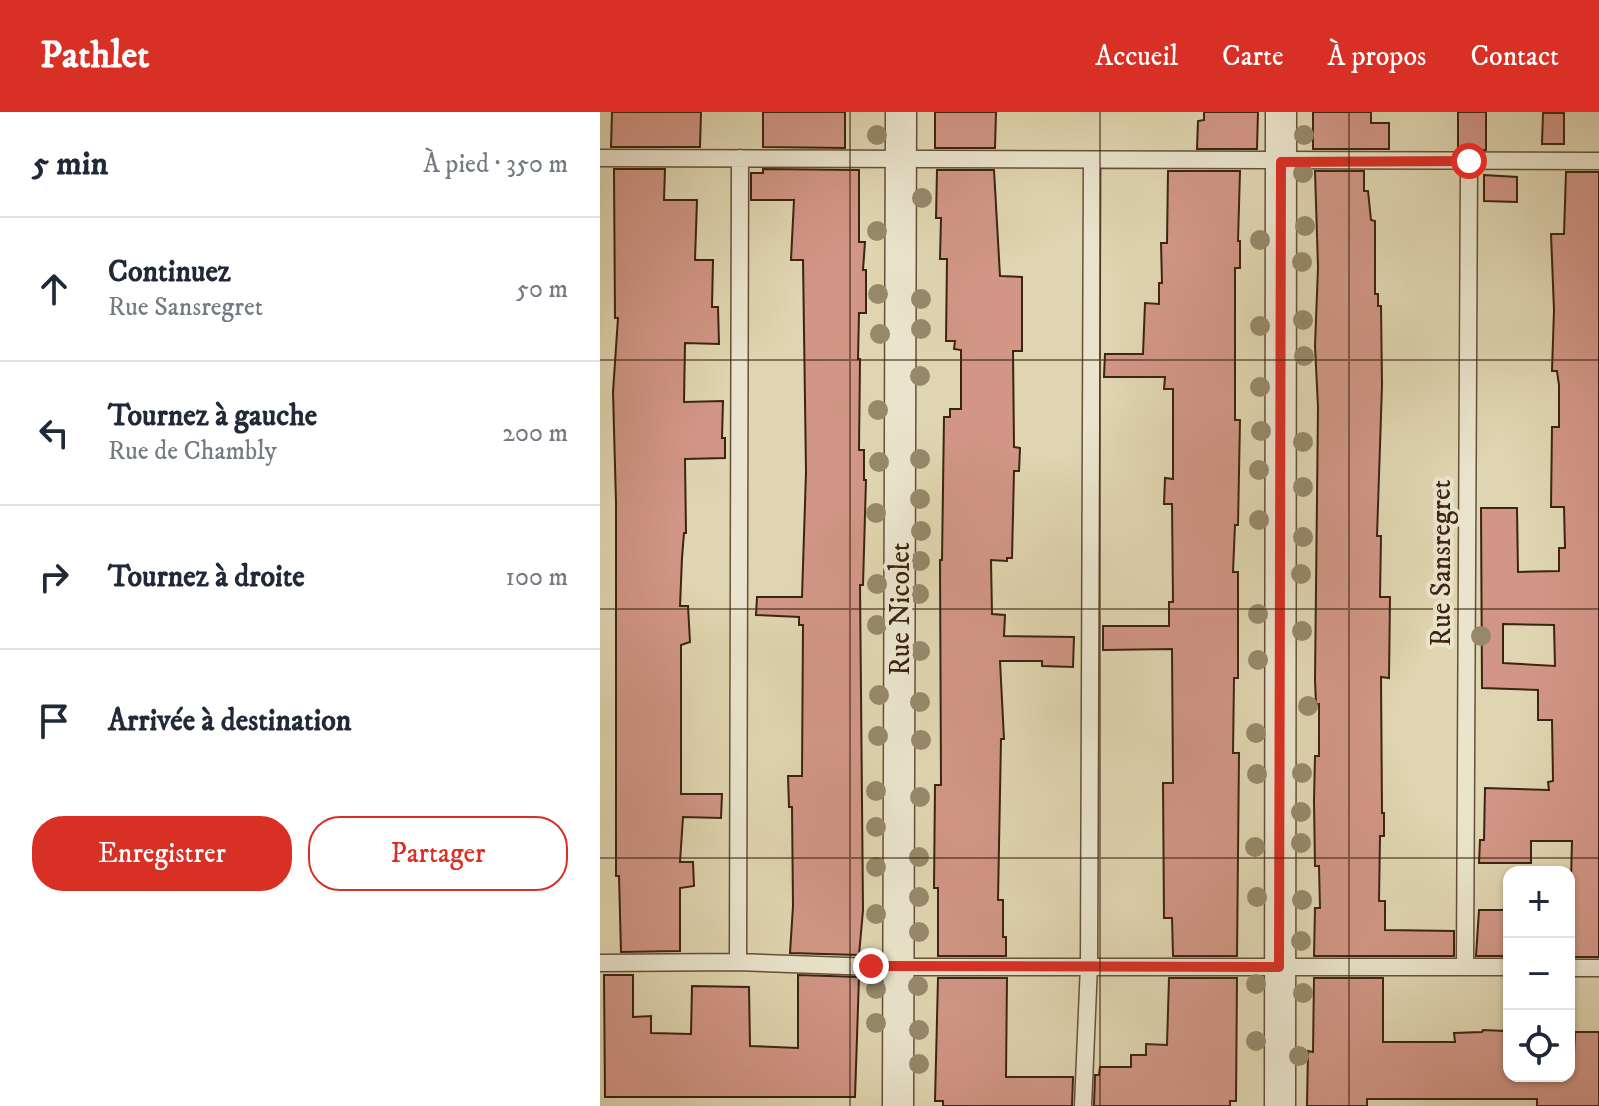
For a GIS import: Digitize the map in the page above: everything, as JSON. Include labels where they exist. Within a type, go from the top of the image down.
[{"type":"street","name":"Rue Nicolet","points":[[898,1106],[901,112]]},
{"type":"street","points":[[1280,1106],[1281,112]]},
{"type":"lane","points":[[600,158],[1599,161]]},
{"type":"lane","points":[[738,962],[740,158]]},
{"type":"lane","points":[[1083,1106],[1089,965],[1092,160]]},
{"type":"lane","name":"Rue Sansregret","points":[[1465,966],[1469,161]]},
{"type":"lane","points":[[600,963],[738,962],[899,967],[1503,967]]},
{"type":"lane","points":[[1575,968],[1599,968]]},
{"type":"building","points":[[612,112],[701,112],[700,147],[611,147]]},
{"type":"building","points":[[763,112],[845,112],[845,148],[763,147]]},
{"type":"building","points":[[935,112],[996,112],[995,148],[935,148]]},
{"type":"building","points":[[1204,112],[1258,112],[1257,149],[1197,149],[1198,121],[1204,120]]},
{"type":"building","points":[[1313,112],[1371,112],[1371,123],[1389,123],[1389,149],[1313,149]]},
{"type":"building","points":[[1458,112],[1486,112],[1486,150],[1458,150]]},
{"type":"building","points":[[1543,113],[1564,113],[1564,144],[1542,144]]},
{"type":"building","points":[[614,169],[665,169],[664,200],[697,200],[695,260],[713,260],[712,307],[718,307],[719,344],[685,343],[684,402],[723,401],[725,458],[685,459],[686,533],[680,606],[688,606],[690,642],[681,645],[681,794],[722,794],[721,818],[683,817],[680,862],[693,862],[694,886],[680,888],[680,951],[621,952],[619,876],[616,876],[613,392],[618,318],[615,318]]},
{"type":"building","points":[[763,169],[859,170],[859,242],[865,242],[866,313],[859,313],[859,450],[864,450],[866,480],[863,585],[860,585],[863,910],[859,955],[790,953],[792,807],[789,807],[788,776],[802,776],[803,625],[799,625],[799,617],[756,615],[757,597],[802,597],[806,472],[803,260],[791,260],[794,200],[751,200],[751,173],[763,173]]},
{"type":"building","points":[[937,170],[994,170],[1000,276],[1022,277],[1022,351],[1013,351],[1014,447],[1020,448],[1019,471],[1014,471],[1012,558],[1007,558],[1007,561],[991,560],[992,614],[1005,615],[1004,636],[1074,637],[1073,667],[1042,666],[1042,661],[1000,661],[1004,739],[1001,739],[998,900],[1003,900],[1006,956],[938,956],[938,888],[934,888],[935,785],[941,785],[940,560],[944,417],[950,417],[950,409],[961,409],[961,350],[954,349],[955,341],[946,341],[947,259],[940,259],[941,218],[936,218]]},
{"type":"building","points":[[1168,171],[1240,171],[1240,268],[1235,268],[1235,420],[1240,420],[1238,525],[1235,525],[1233,572],[1238,572],[1238,678],[1234,678],[1233,753],[1239,753],[1237,956],[1173,956],[1172,918],[1164,918],[1163,783],[1173,783],[1172,649],[1103,650],[1103,626],[1169,626],[1169,602],[1173,602],[1172,504],[1164,504],[1165,478],[1173,479],[1173,389],[1164,389],[1165,377],[1104,377],[1105,354],[1143,354],[1145,303],[1159,304],[1161,243],[1167,243]]},
{"type":"building","points":[[1315,171],[1364,171],[1364,191],[1368,191],[1371,220],[1375,221],[1375,294],[1378,294],[1378,306],[1381,306],[1382,385],[1377,536],[1381,536],[1380,597],[1390,597],[1389,678],[1381,677],[1384,836],[1380,836],[1379,901],[1385,901],[1385,930],[1454,931],[1454,956],[1314,956],[1315,908],[1320,908],[1319,866],[1315,866],[1314,801],[1315,756],[1319,756],[1319,704],[1316,704],[1315,680],[1318,407],[1315,346],[1318,267]]},
{"type":"building","points":[[1566,172],[1599,172],[1599,957],[1575,957],[1572,841],[1531,841],[1531,863],[1479,863],[1480,840],[1484,840],[1485,788],[1549,790],[1548,782],[1553,781],[1552,720],[1538,720],[1538,690],[1482,688],[1481,508],[1517,508],[1518,572],[1559,571],[1559,548],[1565,548],[1564,507],[1551,507],[1552,427],[1559,427],[1559,385],[1557,371],[1552,371],[1554,310],[1551,234],[1564,234]],"holes":[[[1503,624],[1554,625],[1555,666],[1503,663]]]},
{"type":"building","points":[[1484,175],[1517,177],[1517,202],[1484,201]]},
{"type":"building","points":[[1479,910],[1503,910],[1503,956],[1476,956]]},
{"type":"building","points":[[604,975],[633,975],[633,1017],[651,1016],[651,1033],[691,1034],[692,986],[749,987],[750,1046],[798,1048],[798,975],[859,977],[855,1097],[605,1097]]},
{"type":"building","points":[[938,978],[1007,978],[1006,1077],[1073,1077],[1072,1106],[943,1106],[943,1101],[935,1101]]},
{"type":"building","points":[[1169,978],[1237,978],[1236,1101],[1230,1101],[1230,1106],[1094,1106],[1095,1075],[1099,1075],[1100,1067],[1131,1067],[1131,1055],[1146,1055],[1146,1044],[1167,1045]]},
{"type":"building","points":[[1314,978],[1383,978],[1383,1042],[1455,1042],[1454,1033],[1503,1031],[1503,1082],[1575,1082],[1575,1032],[1599,1032],[1599,1106],[1537,1106],[1537,1099],[1367,1099],[1367,1106],[1307,1106],[1308,1051],[1313,1052]]},
{"type":"route","points":[[871,966],[1279,967],[1281,162],[1469,161]]}]
